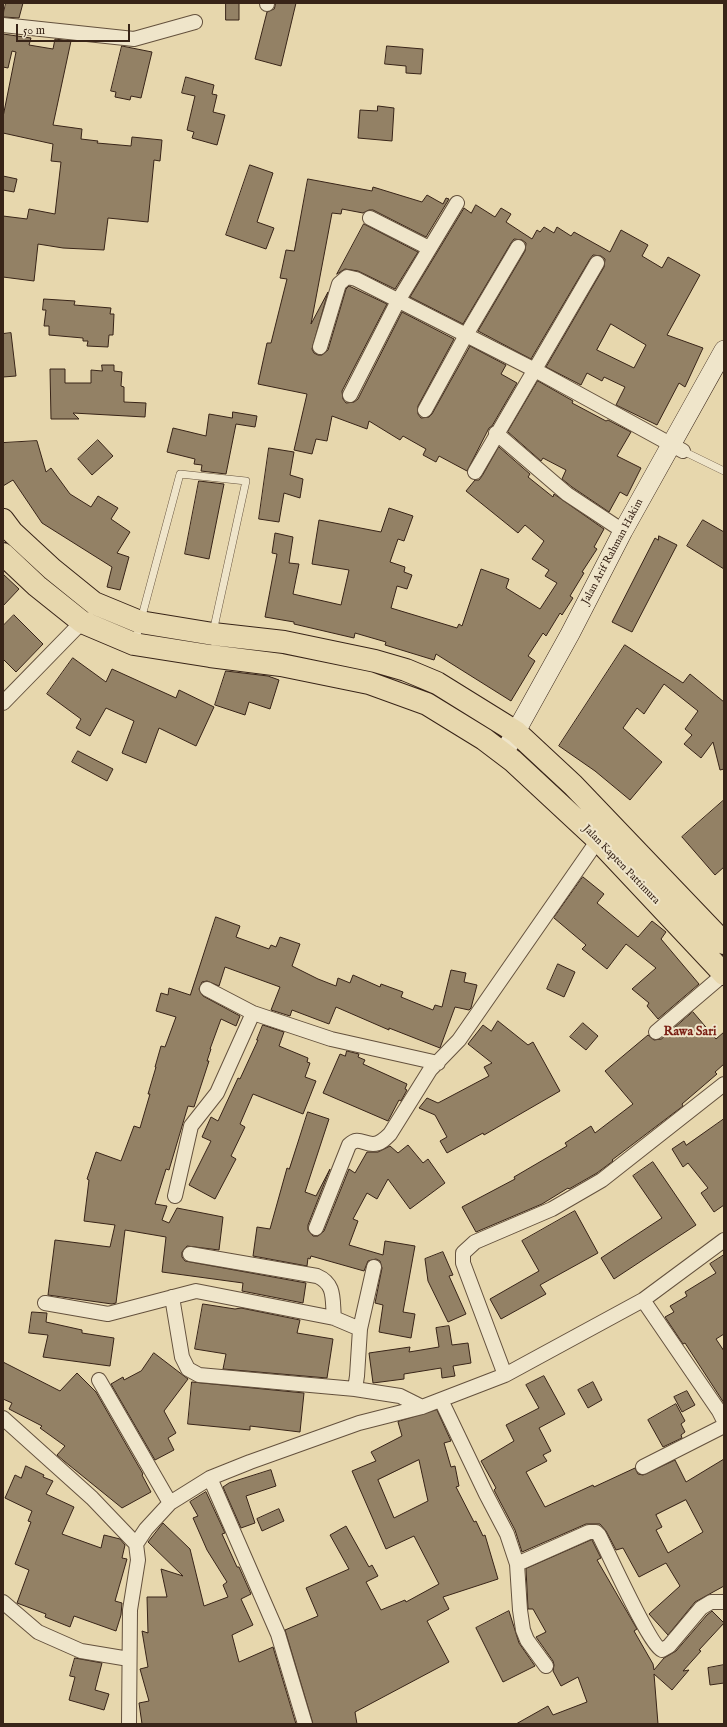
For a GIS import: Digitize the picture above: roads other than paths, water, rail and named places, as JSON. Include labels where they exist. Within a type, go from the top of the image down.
[{"type":"main road","name":"Jalan Arif Rahman Hakim","points":[[508,757],[634,537],[724,350]]},
{"type":"main road","name":"Jalan Arif Rahman Hakim","points":[[521,736],[623,531],[724,377]]},
{"type":"main road","points":[[3,520],[12,532],[52,569],[94,603],[140,622],[211,645]]},
{"type":"main road","points":[[3,554],[37,586],[82,622],[134,644],[211,645]]},
{"type":"main road","name":"Jalan Kapten Pattimura","points":[[211,645],[284,642],[375,661],[406,670],[437,683],[521,736],[573,785],[724,943]]},
{"type":"main road","name":"Jalan Kapten Pattimura","points":[[211,645],[281,665],[369,683],[427,704],[508,757],[598,840],[724,974]]},
{"type":"street","points":[[3,24],[134,39],[195,22]]},
{"type":"street","points":[[350,395],[398,301],[457,203]]},
{"type":"street","points":[[370,218],[429,248]]},
{"type":"street","points":[[425,410],[466,335],[518,247]]},
{"type":"street","points":[[475,472],[496,433],[535,370],[597,263]]},
{"type":"street","points":[[320,347],[339,284],[347,277],[356,279],[535,370],[677,448]]},
{"type":"street","points":[[496,433],[567,494],[623,531]]},
{"type":"street","points":[[3,703],[82,622]]},
{"type":"street","points":[[316,1228],[349,1145],[353,1141],[359,1140],[372,1144],[380,1142],[390,1134],[430,1070],[459,1040],[598,840]]},
{"type":"street","points":[[656,1032],[724,974]]},
{"type":"street","points":[[207,989],[253,1013],[331,1039],[438,1063]]},
{"type":"street","points":[[175,1196],[191,1126],[217,1093],[253,1013]]},
{"type":"street","points":[[505,1375],[463,1263],[463,1253],[474,1242],[552,1208],[602,1180],[724,1084]]},
{"type":"street","points":[[136,1544],[146,1529],[170,1503],[210,1478],[359,1423],[422,1407],[505,1375],[643,1300],[724,1240]]},
{"type":"street","points":[[190,1254],[317,1276],[326,1279],[331,1286],[334,1318]]},
{"type":"street","points":[[355,1389],[360,1329],[374,1267]]},
{"type":"street","points":[[46,1303],[108,1314],[196,1291],[334,1318],[360,1329]]},
{"type":"street","points":[[172,1297],[182,1357],[188,1369],[199,1375],[355,1389],[400,1396],[422,1407]]},
{"type":"street","points":[[643,1300],[722,1413]]},
{"type":"street","points":[[98,1380],[170,1503]]},
{"type":"street","points":[[441,1400],[486,1494],[508,1534],[517,1564],[523,1630],[527,1640],[546,1666]]},
{"type":"street","points":[[3,1418],[92,1498],[136,1544],[138,1560],[130,1610],[129,1724]]},
{"type":"street","points":[[643,1467],[724,1426]]},
{"type":"street","points":[[210,1478],[278,1634],[305,1724]]},
{"type":"street","points":[[517,1564],[589,1532],[596,1532],[599,1535],[655,1646],[662,1650],[669,1646],[701,1608],[711,1602],[724,1602]]},
{"type":"street","points":[[3,1605],[38,1632],[81,1651],[129,1659]]},
{"type":"lane","points":[[677,448],[724,471]]},
{"type":"lane","points":[[134,644],[180,474],[246,481],[211,645]]},
{"type":"district","name":"Rawa Sari","points":[[690,1032]]}]
